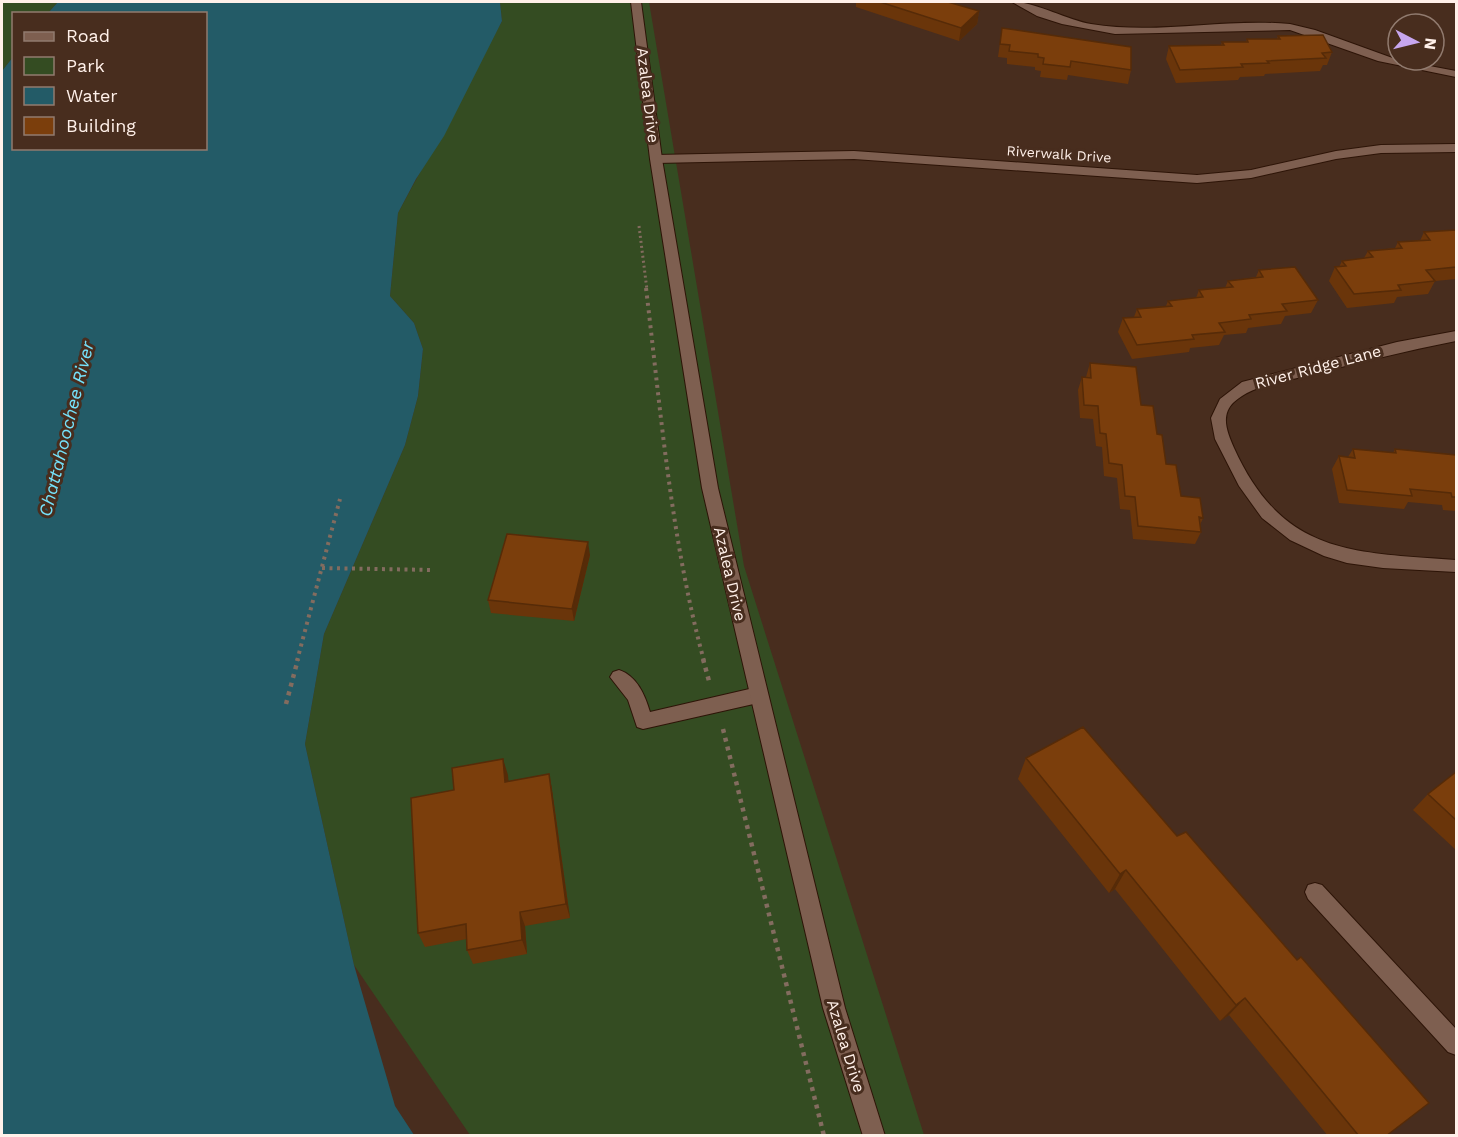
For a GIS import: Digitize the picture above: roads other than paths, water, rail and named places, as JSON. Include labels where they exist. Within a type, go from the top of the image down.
[{"type":"street","name":"Azalea Drive","points":[[636,2],[656,159],[710,488],[834,1008],[874,1136]]},
{"type":"street","points":[[1018,2],[1051,19],[1074,26],[1118,32],[1145,33],[1257,24],[1293,28],[1331,39],[1371,55],[1456,75]]},
{"type":"street","name":"Riverwalk Drive","points":[[656,159],[854,155],[1197,179],[1251,174],[1336,155],[1381,149],[1456,148]]},
{"type":"street","name":"River Ridge Lane","points":[[1456,336],[1397,347],[1247,386],[1226,399],[1217,420],[1223,441],[1256,500],[1270,516],[1313,545],[1356,557],[1456,566]]},
{"type":"street","points":[[619,677],[632,690],[640,706],[643,721],[758,695]]},
{"type":"street","points":[[1315,892],[1456,1044]]},
{"type":"water","name":"Chattahoochee River","points":[[58,2],[500,2],[502,21],[444,136],[416,179],[398,213],[390,296],[414,323],[423,349],[418,396],[405,445],[324,634],[305,744],[354,965],[395,1106],[414,1135],[2,1135],[2,71],[12,58],[12,150],[207,150],[207,12],[49,12]]}]
